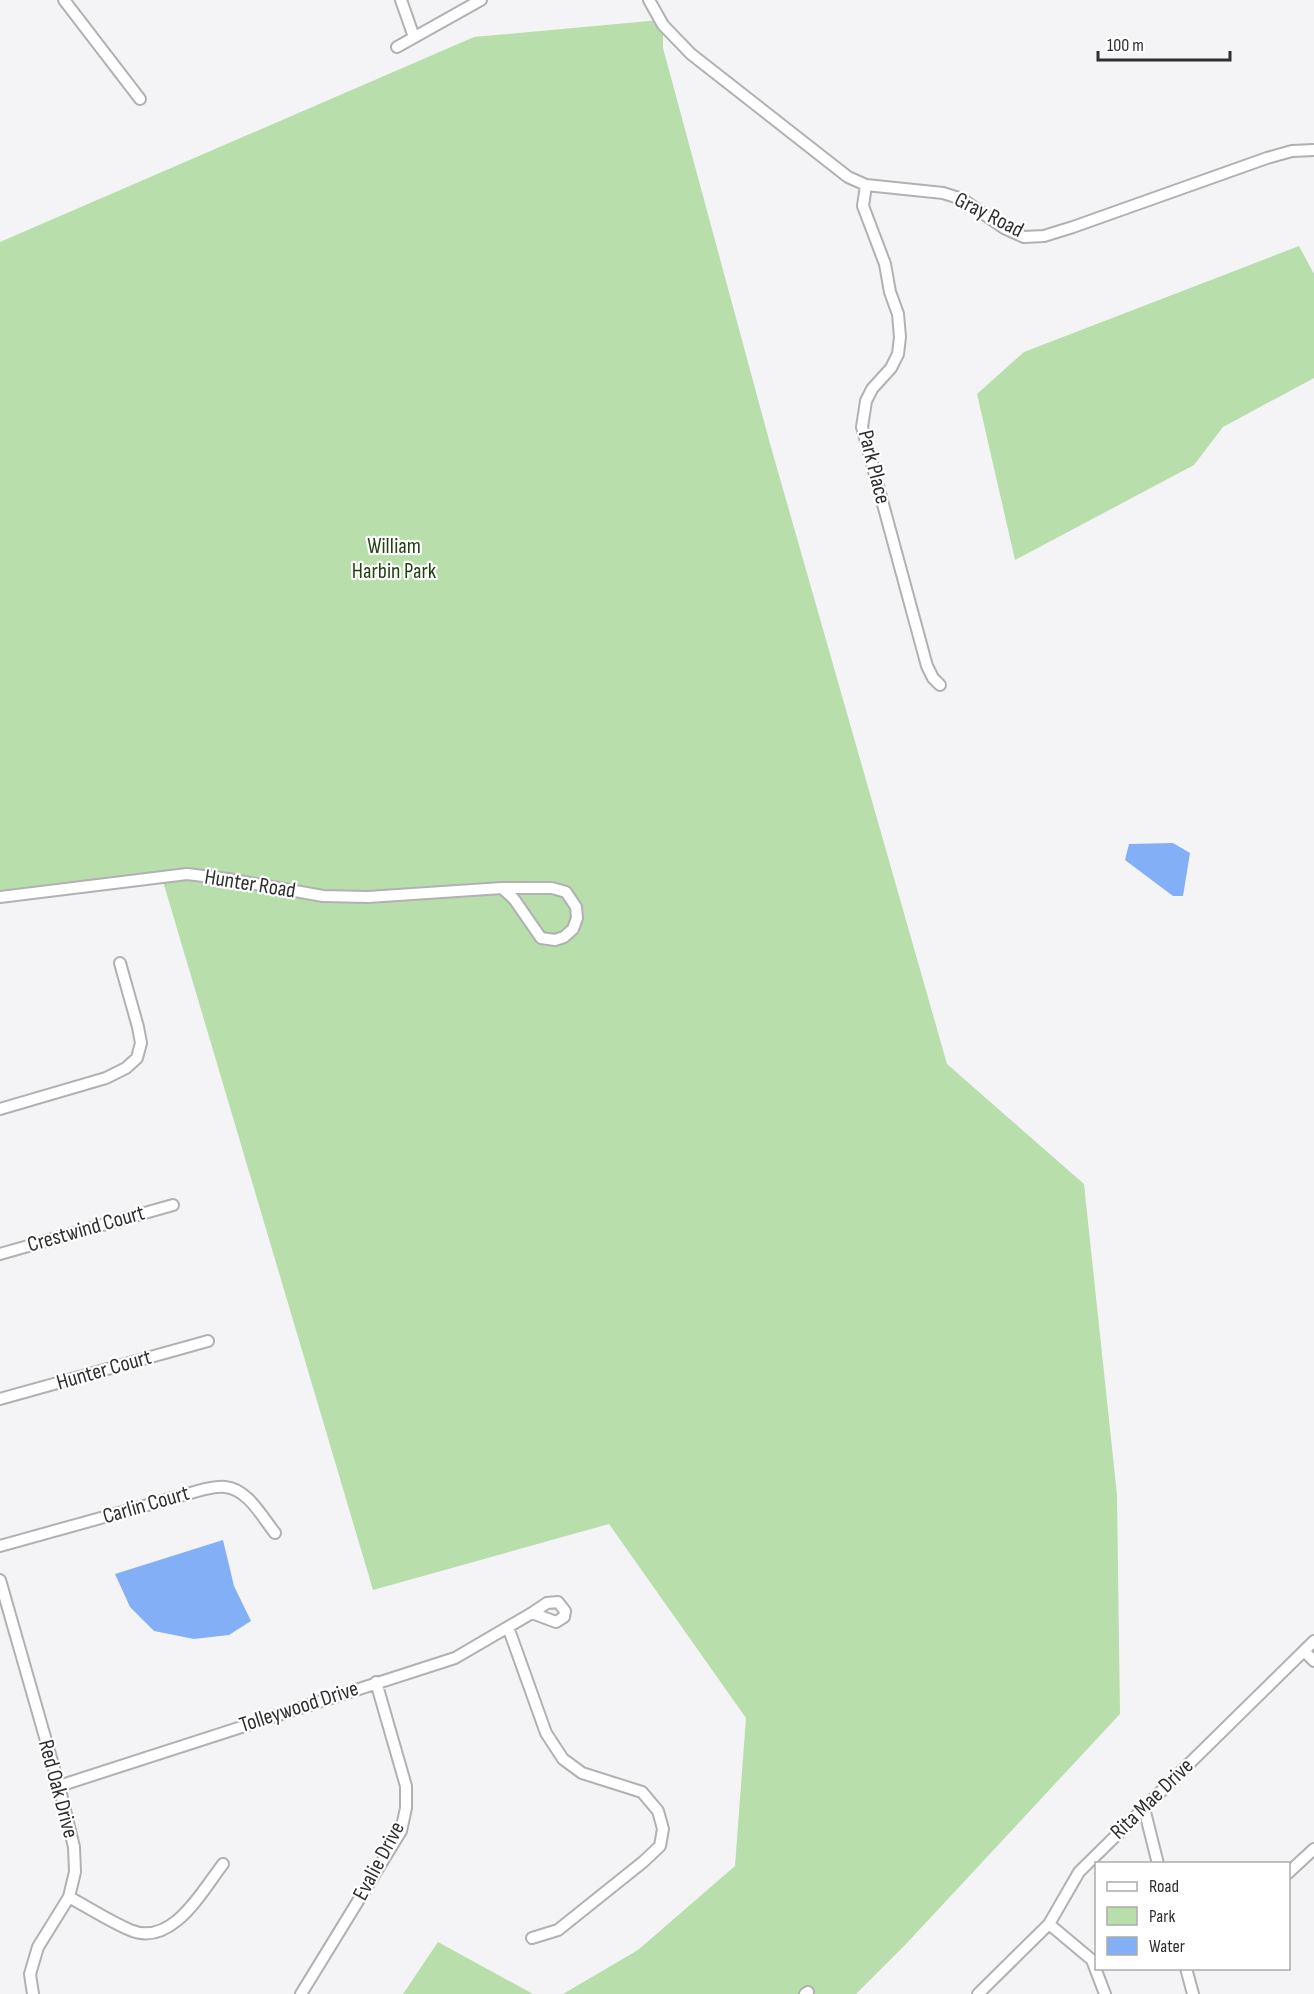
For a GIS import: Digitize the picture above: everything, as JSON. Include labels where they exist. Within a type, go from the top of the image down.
[{"type":"street","points":[[64,0],[140,99]]},
{"type":"street","points":[[401,0],[414,37]]},
{"type":"street","points":[[397,47],[481,0]]},
{"type":"street","name":"Gray Road","points":[[650,0],[663,26],[691,54],[848,177],[866,185],[944,193],[962,199],[1004,228],[1024,237],[1044,236],[1267,158],[1292,151],[1314,150]]},
{"type":"street","name":"Park Place","points":[[866,185],[863,206],[885,264],[890,291],[898,314],[900,337],[898,354],[891,368],[872,389],[866,401],[862,414],[862,427],[927,666],[933,678],[940,685]]},
{"type":"street","name":"Hunter Road","points":[[0,897],[187,874],[323,896],[368,897],[502,888],[552,888],[566,892],[576,907],[577,918],[573,930],[555,940],[541,938],[513,898],[502,888]]},
{"type":"street","points":[[0,1109],[106,1078],[126,1068],[137,1058],[141,1043],[120,963]]},
{"type":"street","name":"Crestwind Court","points":[[0,1254],[173,1205]]},
{"type":"street","name":"Hunter Court","points":[[0,1400],[208,1341]]},
{"type":"street","name":"Carlin Court","points":[[0,1546],[205,1489],[225,1486],[238,1491],[250,1500],[275,1533]]},
{"type":"street","name":"Red Oak Drive","points":[[0,1580],[59,1786],[74,1847],[75,1872],[69,1897],[38,1947],[30,1974],[33,1994]]},
{"type":"street","name":"Tolleywood Drive","points":[[59,1786],[455,1658],[532,1613]]},
{"type":"street","points":[[508,1627],[546,1733],[562,1759],[582,1773],[642,1792],[658,1811],[663,1829],[660,1846],[643,1862],[558,1930],[532,1938]]},
{"type":"street","name":"Rita Mae Drive","points":[[978,1994],[1049,1924],[1079,1872],[1314,1641]]},
{"type":"street","points":[[1304,1651],[1314,1660]]},
{"type":"street","name":"Evalie Drive","points":[[301,1994],[401,1831],[406,1808],[406,1786],[376,1682]]},
{"type":"street","points":[[1144,1808],[1158,1862]]},
{"type":"street","points":[[1290,1871],[1314,1849]]},
{"type":"street","points":[[69,1897],[131,1931],[148,1934],[167,1929],[182,1917],[223,1864]]},
{"type":"street","points":[[1049,1924],[1092,1960],[1095,1967]]},
{"type":"street","points":[[1096,1970],[1104,1994]]},
{"type":"street","points":[[1187,1970],[1193,1994]]},
{"type":"green space","name":"William Harbin Park","points":[[660,20],[663,25],[663,48],[769,440],[947,1064],[1084,1184],[1117,1495],[1120,1714],[906,1944],[856,1994],[563,1994],[638,1950],[735,1866],[746,1718],[609,1524],[373,1590],[162,878],[0,897],[0,242],[474,37]]},
{"type":"green space","points":[[1299,246],[1314,274],[1314,378],[1223,427],[1194,465],[1015,560],[977,394],[1024,352]]},
{"type":"green space","points":[[438,1942],[533,1994],[403,1994]]},
{"type":"water","points":[[1173,843],[1190,853],[1183,896],[1173,896],[1125,860],[1129,844]]},
{"type":"water","points":[[223,1540],[234,1586],[251,1621],[229,1635],[194,1639],[154,1631],[130,1607],[115,1574]]}]
